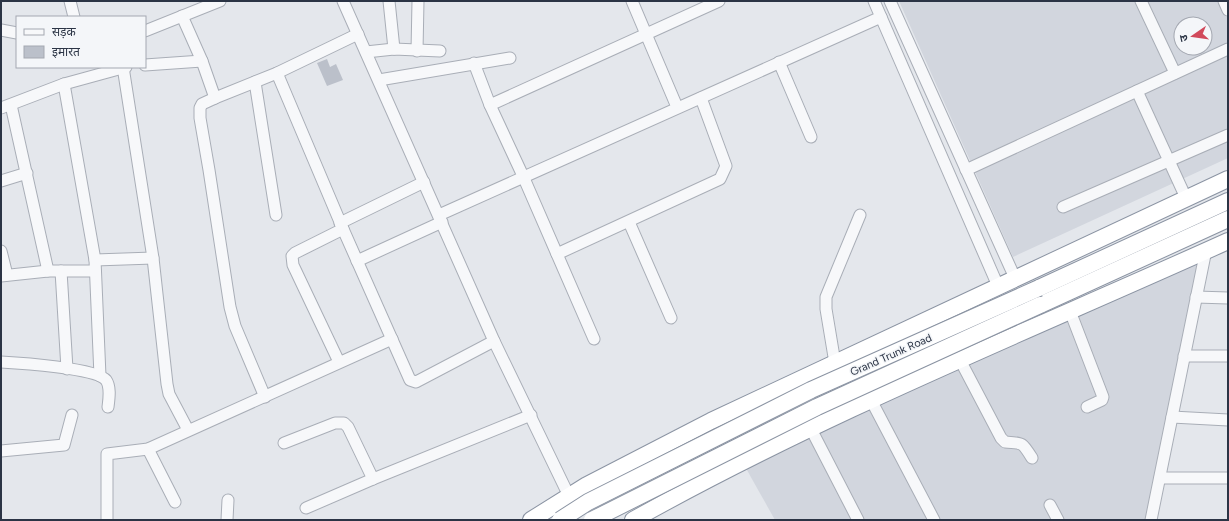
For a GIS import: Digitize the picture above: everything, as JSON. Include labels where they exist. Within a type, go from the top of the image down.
[{"type":"highway","points":[[531,520],[569,496],[711,421],[1228,179]]},
{"type":"highway","name":"Grand Trunk Road","points":[[560,520],[588,502],[811,390],[1039,288],[1228,201]]},
{"type":"highway","name":"Grand Trunk Road","points":[[592,520],[817,407],[1228,219]]},
{"type":"highway","points":[[633,520],[668,500],[871,400],[1228,241]]},
{"type":"highway","points":[[641,457],[668,500]]},
{"type":"street","points":[[70,1],[74,16]]},
{"type":"street","points":[[146,31],[220,1]]},
{"type":"street","points":[[343,1],[441,218],[494,341],[569,496]]},
{"type":"street","points":[[389,1],[394,49]]},
{"type":"street","points":[[417,51],[418,1]]},
{"type":"street","points":[[632,1],[677,108]]},
{"type":"street","points":[[490,105],[718,1]]},
{"type":"street","points":[[874,1],[998,286]]},
{"type":"street","points":[[890,1],[1015,278]]},
{"type":"street","points":[[1141,1],[1175,73]]},
{"type":"street","points":[[1224,1],[1228,10]]},
{"type":"street","points":[[182,16],[202,60],[215,98]]},
{"type":"street","points":[[357,261],[524,176],[701,98],[881,16]]},
{"type":"street","points":[[1,30],[16,33]]},
{"type":"street","points":[[265,397],[235,326],[230,307],[199,112],[202,104],[277,73],[358,34]]},
{"type":"street","points":[[366,52],[394,49],[440,51]]},
{"type":"street","points":[[966,170],[1228,49]]},
{"type":"street","points":[[379,80],[510,58]]},
{"type":"street","points":[[146,65],[202,60]]},
{"type":"street","points":[[779,62],[811,137]]},
{"type":"street","points":[[474,63],[490,105],[524,176],[594,339]]},
{"type":"street","points":[[48,271],[27,173],[6,106],[64,84],[120,68]]},
{"type":"street","points":[[123,68],[153,258],[167,384],[169,394],[188,430]]},
{"type":"street","points":[[277,73],[408,377],[413,382],[416,382],[494,341]]},
{"type":"street","points":[[255,82],[276,215]]},
{"type":"street","points":[[64,84],[95,266],[100,376]]},
{"type":"street","points":[[1137,91],[1186,198]]},
{"type":"street","points":[[557,254],[720,179],[726,166],[701,98]]},
{"type":"street","points":[[1063,207],[1228,135]]},
{"type":"street","points":[[1,181],[27,173]]},
{"type":"street","points":[[339,362],[293,265],[292,256],[295,252],[424,182]]},
{"type":"street","points":[[835,363],[826,309],[826,297],[860,215]]},
{"type":"street","points":[[629,222],[671,318]]},
{"type":"street","points":[[1151,520],[1206,250]]},
{"type":"street","points":[[1,251],[4,275],[61,271],[153,258]]},
{"type":"street","points":[[61,271],[68,369]]},
{"type":"street","points":[[1196,298],[1228,298]]},
{"type":"street","points":[[1070,311],[1103,397],[1102,400],[1087,407]]},
{"type":"street","points":[[107,520],[107,454],[148,450],[188,430],[265,397],[392,339]]},
{"type":"street","points":[[1184,356],[1228,356]]},
{"type":"street","points":[[960,360],[1001,438],[1005,442],[1017,441],[1022,443],[1032,458]]},
{"type":"street","points":[[1,362],[92,372],[100,376],[108,383],[108,407]]},
{"type":"street","points":[[871,400],[934,520]]},
{"type":"street","points":[[1,451],[64,445],[72,415]]},
{"type":"street","points":[[306,508],[530,415]]},
{"type":"street","points":[[1172,417],[1228,420]]},
{"type":"street","points":[[284,443],[335,423],[344,423],[348,427],[373,479]]},
{"type":"street","points":[[811,429],[858,520]]},
{"type":"street","points":[[148,450],[175,502]]},
{"type":"street","points":[[1160,478],[1228,478]]},
{"type":"street","points":[[227,520],[228,500]]},
{"type":"street","points":[[1050,505],[1058,520]]},
{"type":"shaded area","points":[[899,1],[1228,1],[1228,158],[1013,257]]},
{"type":"shaded area","points":[[1205,251],[1145,520],[775,520],[743,463]]},
{"type":"building","points":[[327,59],[330,67],[336,64],[343,80],[327,86],[317,63]]}]
